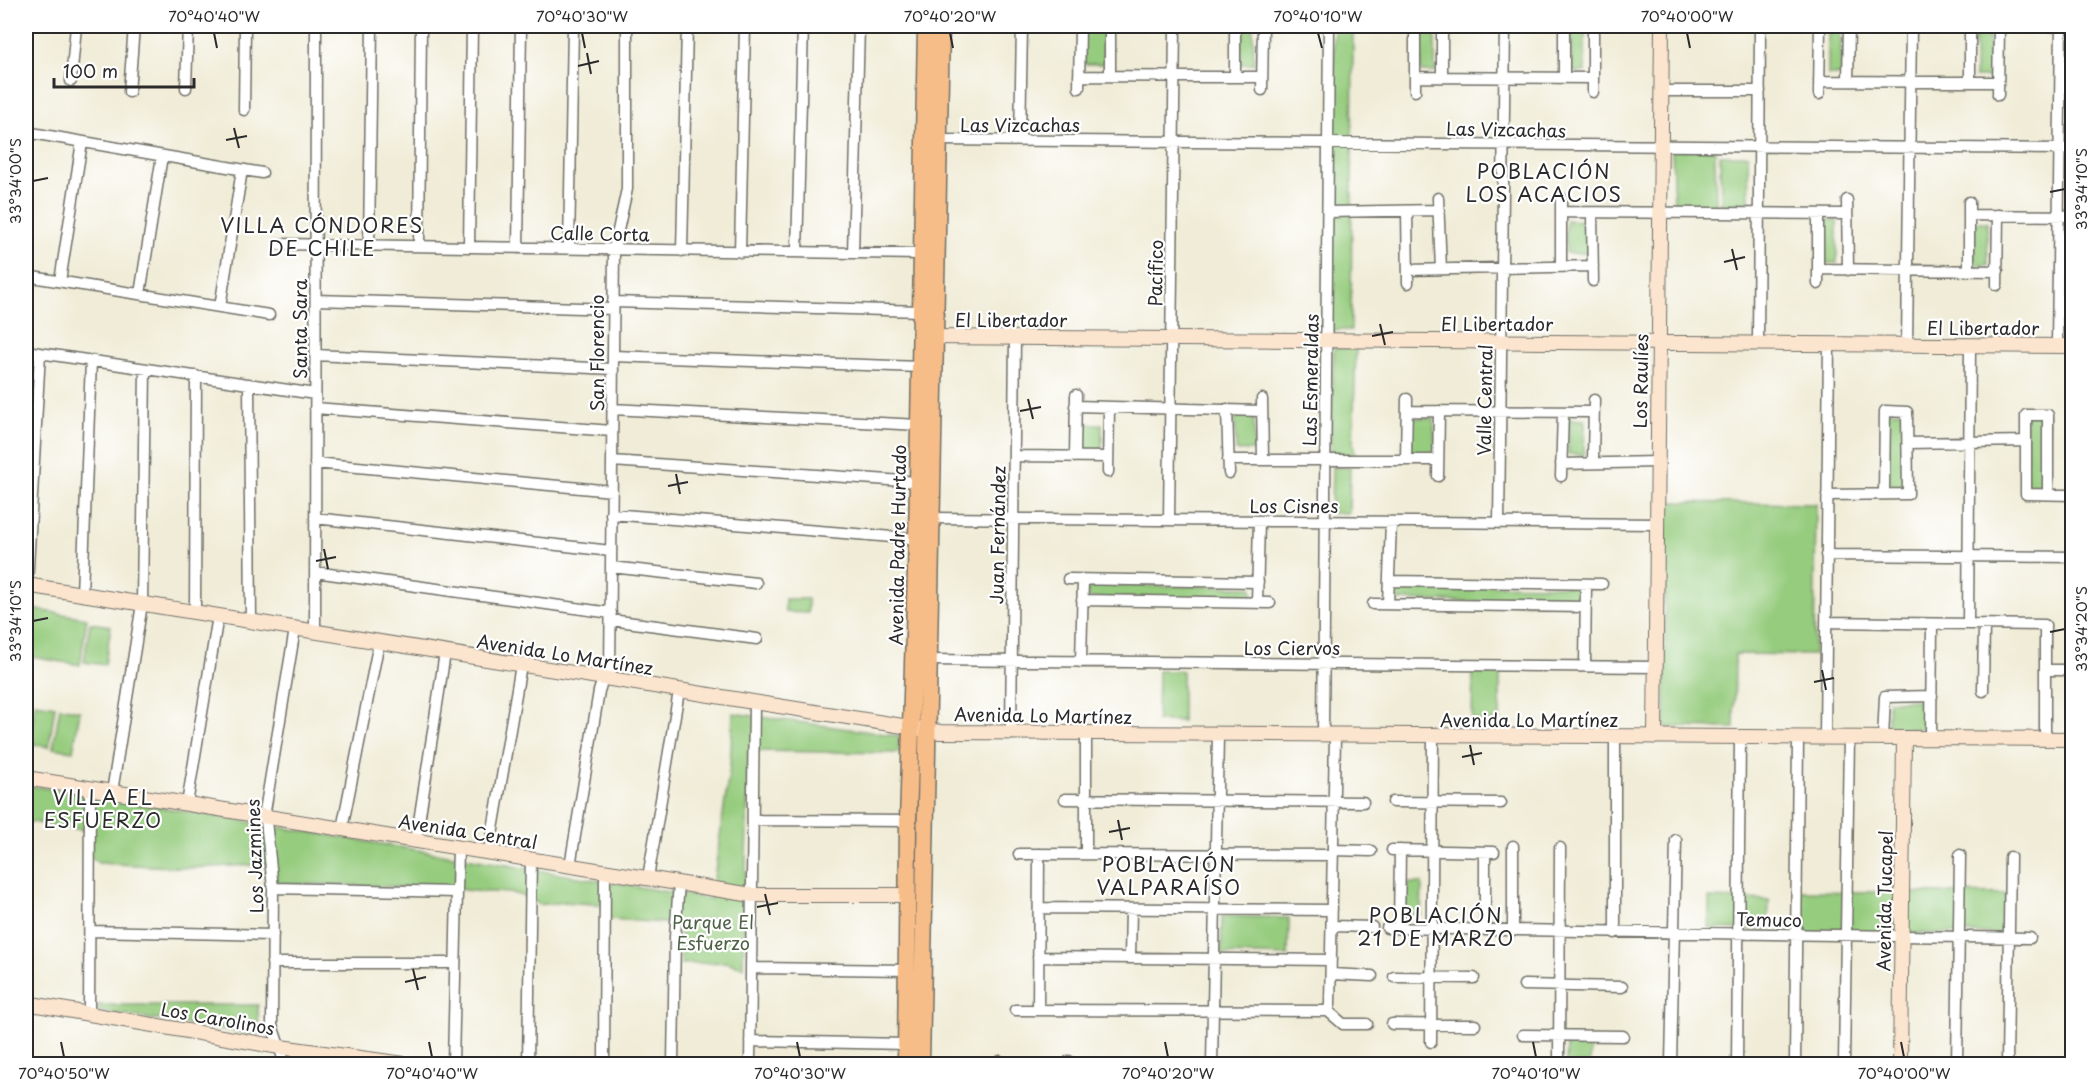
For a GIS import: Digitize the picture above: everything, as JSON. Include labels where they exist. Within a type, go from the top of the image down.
[{"type":"main road","name":"Avenida Padre Hurtado","points":[[921,1065],[924,908],[917,539],[920,367],[928,337],[921,311],[926,26]]},
{"type":"main road","name":"Avenida Padre Hurtado","points":[[906,1065],[908,821],[928,660],[930,518],[928,337],[939,140],[941,26]]},
{"type":"main road","name":"Los Raulíes","points":[[1655,737],[1662,26]]},
{"type":"main road","name":"El Libertador","points":[[928,337],[2073,346]]},
{"type":"main road","name":"Avenida Lo Martínez","points":[[26,585],[919,729],[1011,734],[2073,739]]},
{"type":"main road","name":"Avenida Tucapel","points":[[1900,1065],[1904,739]]},
{"type":"main road","name":"Avenida Central","points":[[26,778],[752,895],[908,895]]},
{"type":"main road","points":[[908,895],[924,908]]},
{"type":"main road","name":"Los Carolinos","points":[[26,1003],[280,1047],[404,1065]]},
{"type":"street","points":[[71,81],[76,26]]},
{"type":"street","points":[[129,93],[134,26]]},
{"type":"street","points":[[186,88],[188,26]]},
{"type":"street","points":[[244,110],[245,26]]},
{"type":"street","name":"Santa Sara","points":[[315,632],[316,26]]},
{"type":"street","points":[[369,245],[372,26]]},
{"type":"street","points":[[419,246],[421,26]]},
{"type":"street","points":[[469,247],[472,26]]},
{"type":"street","points":[[518,248],[521,26]]},
{"type":"street","points":[[569,249],[573,26]]},
{"type":"street","name":"San Florencio","points":[[570,866],[603,679],[610,673],[614,249],[627,189],[627,26]]},
{"type":"street","points":[[682,250],[687,26]]},
{"type":"street","points":[[740,252],[745,26]]},
{"type":"street","points":[[797,252],[802,26]]},
{"type":"street","points":[[853,253],[859,26]]},
{"type":"street","points":[[1020,141],[1022,26]]},
{"type":"street","points":[[1079,88],[1080,26]]},
{"type":"street","points":[[1110,26],[1110,76]]},
{"type":"street","name":"Pacífico","points":[[1169,520],[1175,26]]},
{"type":"street","points":[[1235,26],[1235,77]]},
{"type":"street","points":[[1262,90],[1263,26]]},
{"type":"street","name":"Las Esmeraldas","points":[[1328,1011],[1331,974],[1334,802],[1324,664],[1329,26]]},
{"type":"street","points":[[1414,91],[1415,26]]},
{"type":"street","points":[[1442,26],[1442,77]]},
{"type":"street","name":"Valle Central","points":[[1499,523],[1505,26]]},
{"type":"street","points":[[1564,26],[1564,78]]},
{"type":"street","points":[[1593,26],[1593,92]]},
{"type":"street","points":[[1758,344],[1760,26]]},
{"type":"street","points":[[1819,94],[1820,26]]},
{"type":"street","points":[[1848,26],[1848,81]]},
{"type":"street","points":[[1907,345],[1911,26]]},
{"type":"street","points":[[1970,26],[1970,81]]},
{"type":"street","points":[[1998,95],[1998,26],[2073,26]]},
{"type":"street","points":[[2057,346],[2061,26]]},
{"type":"street","points":[[1079,76],[1262,77]]},
{"type":"street","points":[[1415,77],[1593,78]]},
{"type":"street","points":[[1819,81],[1998,81]]},
{"type":"street","points":[[1662,91],[1760,91]]},
{"type":"street","points":[[26,132],[262,173]]},
{"type":"street","name":"Las Vizcachas","points":[[939,140],[2073,149]]},
{"type":"street","points":[[60,282],[82,142]]},
{"type":"street","points":[[140,294],[162,156]]},
{"type":"street","points":[[220,307],[242,170]]},
{"type":"street","points":[[1438,198],[1441,269]]},
{"type":"street","points":[[1561,198],[1561,267]]},
{"type":"street","points":[[1847,200],[1848,270]]},
{"type":"street","points":[[1969,202],[1969,271]]},
{"type":"street","points":[[1328,212],[1439,210]]},
{"type":"street","points":[[1407,211],[1408,284]]},
{"type":"street","points":[[1561,212],[1847,214]]},
{"type":"street","points":[[1592,213],[1593,281]]},
{"type":"street","points":[[1818,214],[1818,284]]},
{"type":"street","points":[[1969,215],[2073,216]]},
{"type":"street","points":[[1997,285],[1998,215]]},
{"type":"street","name":"Calle Corta","points":[[279,244],[921,254]]},
{"type":"street","points":[[1408,270],[1593,266]]},
{"type":"street","points":[[1818,269],[1998,271]]},
{"type":"street","points":[[26,276],[269,315]]},
{"type":"street","points":[[316,300],[921,311]]},
{"type":"street","name":"Juan Fernández","points":[[1011,734],[1015,338]]},
{"type":"street","points":[[1825,738],[1828,344]]},
{"type":"street","points":[[1968,624],[1970,345]]},
{"type":"street","points":[[26,351],[315,394]]},
{"type":"street","points":[[26,585],[40,353]]},
{"type":"street","points":[[315,355],[613,369]]},
{"type":"street","points":[[613,356],[920,367]]},
{"type":"street","points":[[82,594],[91,361]]},
{"type":"street","points":[[111,792],[142,604],[145,369]]},
{"type":"street","points":[[195,613],[196,376]]},
{"type":"street","points":[[249,384],[251,622]]},
{"type":"street","points":[[1262,399],[1263,460]]},
{"type":"street","points":[[1406,460],[1407,399]]},
{"type":"street","points":[[1075,457],[1076,400],[1108,407],[1262,411]]},
{"type":"street","points":[[1593,462],[1594,400]]},
{"type":"street","points":[[1108,407],[1108,472]]},
{"type":"street","points":[[315,408],[612,431]]},
{"type":"street","points":[[1227,409],[1229,473]]},
{"type":"street","points":[[612,410],[919,425]]},
{"type":"street","points":[[1407,411],[1593,412]]},
{"type":"street","points":[[1438,411],[1438,476]]},
{"type":"street","points":[[1827,495],[1908,494],[1908,412],[1885,411],[1884,494]]},
{"type":"street","points":[[1561,476],[1563,412]]},
{"type":"street","points":[[2048,494],[2048,415],[2026,415],[2026,494],[2073,495]]},
{"type":"street","points":[[1908,443],[2026,441]]},
{"type":"street","points":[[1014,456],[1108,457]]},
{"type":"street","points":[[1228,460],[1438,460]]},
{"type":"street","points":[[612,461],[918,482]]},
{"type":"street","points":[[1561,464],[1658,462]]},
{"type":"street","points":[[315,463],[612,491]]},
{"type":"street","points":[[612,514],[917,539]]},
{"type":"street","points":[[315,518],[611,551]]},
{"type":"street","name":"Los Cisnes","points":[[930,518],[1657,524]]},
{"type":"street","points":[[1257,603],[1258,521]]},
{"type":"street","points":[[1388,604],[1390,522]]},
{"type":"street","points":[[1826,555],[2073,556]]},
{"type":"street","points":[[611,567],[756,583]]},
{"type":"street","points":[[315,572],[757,639]]},
{"type":"street","points":[[1068,579],[1258,582]]},
{"type":"street","points":[[1081,662],[1083,580]]},
{"type":"street","points":[[1389,581],[1602,584]]},
{"type":"street","points":[[1585,666],[1586,584]]},
{"type":"street","points":[[1082,600],[1270,603]]},
{"type":"street","points":[[1373,604],[1586,607]]},
{"type":"street","points":[[187,804],[218,616]]},
{"type":"street","points":[[1826,622],[2045,625],[2045,740]]},
{"type":"street","points":[[1931,739],[1932,624]]},
{"type":"street","points":[[1983,692],[1984,624]]},
{"type":"street","name":"Los Jazmines","points":[[283,1065],[280,1047],[272,1025],[273,888],[266,800],[295,629]]},
{"type":"street","points":[[342,829],[379,642]]},
{"type":"street","points":[[416,841],[445,653]]},
{"type":"street","name":"Los Ciervos","points":[[928,660],[1656,667]]},
{"type":"street","points":[[489,853],[521,665]]},
{"type":"street","points":[[2045,670],[2073,670]]},
{"type":"street","points":[[648,878],[679,691]]},
{"type":"street","points":[[1883,739],[1885,697],[1932,696]]},
{"type":"street","points":[[750,1065],[754,703]]},
{"type":"street","points":[[1086,734],[1086,854]]},
{"type":"street","points":[[1212,1065],[1218,735]]},
{"type":"street","points":[[1431,1042],[1433,736]]},
{"type":"street","points":[[1615,737],[1615,933]]},
{"type":"street","points":[[1737,1065],[1740,738]]},
{"type":"street","points":[[1795,1065],[1798,738]]},
{"type":"street","points":[[1844,1065],[1849,738]]},
{"type":"street","points":[[89,1014],[90,788]]},
{"type":"street","points":[[1065,799],[1363,802]]},
{"type":"street","points":[[1393,802],[1501,803]]},
{"type":"street","points":[[753,820],[908,821]]},
{"type":"street","points":[[1671,1065],[1676,840]]},
{"type":"street","points":[[1510,930],[1513,846]]},
{"type":"street","points":[[453,1065],[458,848]]},
{"type":"street","points":[[1559,1065],[1560,848]]},
{"type":"street","points":[[1399,928],[1396,850],[1490,852],[1485,930]]},
{"type":"street","points":[[1019,854],[1215,855],[1371,851]]},
{"type":"street","points":[[1038,1010],[1039,854]]},
{"type":"street","points":[[1957,1065],[1959,855]]},
{"type":"street","points":[[2007,1065],[2010,857]]},
{"type":"street","points":[[528,1065],[531,859]]},
{"type":"street","points":[[604,1065],[605,871]]},
{"type":"street","points":[[674,1065],[675,937],[679,883]]},
{"type":"street","points":[[273,888],[456,891]]},
{"type":"street","points":[[1039,908],[1332,910]]},
{"type":"street","points":[[1130,958],[1131,909]]},
{"type":"street","points":[[1332,926],[1372,927]]},
{"type":"street","name":"Temuco","points":[[1387,928],[2030,938]]},
{"type":"street","points":[[90,931],[273,935]]},
{"type":"street","points":[[1038,957],[1331,960]]},
{"type":"street","points":[[273,963],[454,963]]},
{"type":"street","points":[[751,968],[906,970]]},
{"type":"street","points":[[1331,974],[1372,976]]},
{"type":"street","points":[[1394,977],[1474,978]]},
{"type":"street","points":[[1524,986],[1622,987]]},
{"type":"street","points":[[1015,1010],[1328,1011],[1343,1024],[1367,1024]]},
{"type":"street","points":[[1392,1024],[1475,1025]]},
{"type":"street","points":[[1522,1035],[1623,1036]]},
{"type":"street","points":[[750,1041],[906,1044]]},
{"type":"green space","points":[[1334,26],[1353,26],[1351,330],[1331,330]]},
{"type":"green space","points":[[1084,27],[1104,27],[1104,64],[1084,64]]},
{"type":"green space","points":[[1240,27],[1253,27],[1254,64],[1240,64]]},
{"type":"green space","points":[[1435,29],[1435,72],[1421,72],[1421,30]]},
{"type":"green space","points":[[1571,29],[1585,29],[1585,72],[1571,72]]},
{"type":"green space","points":[[1828,32],[1841,32],[1841,75],[1828,75]]},
{"type":"green space","points":[[1975,34],[1989,34],[1989,77],[1975,77]]},
{"type":"green space","points":[[1715,149],[1716,206],[1674,207],[1672,150]]},
{"type":"green space","points":[[1720,155],[1748,155],[1749,204],[1721,205]]},
{"type":"green space","points":[[1566,220],[1588,221],[1587,253],[1566,253]]},
{"type":"green space","points":[[1823,220],[1837,220],[1837,263],[1823,263]]},
{"type":"green space","points":[[1974,222],[1987,222],[1988,265],[1974,265]]},
{"type":"green space","points":[[1334,347],[1356,348],[1353,443],[1355,453],[1352,453],[1352,457],[1330,456]]},
{"type":"green space","points":[[1885,411],[1907,412],[1908,494],[1884,494]]},
{"type":"green space","points":[[2026,415],[2048,415],[2048,494],[2026,494]]},
{"type":"green space","points":[[1235,416],[1254,416],[1254,450],[1236,451]]},
{"type":"green space","points":[[1410,418],[1434,418],[1435,457],[1411,457]]},
{"type":"green space","points":[[1569,419],[1585,420],[1584,455],[1568,454]]},
{"type":"green space","points":[[1081,424],[1102,424],[1102,453],[1081,453]]},
{"type":"green space","points":[[1332,467],[1350,468],[1349,513],[1331,513]]},
{"type":"green space","points":[[1665,502],[1816,504],[1814,655],[1735,654],[1734,728],[1665,727]]},
{"type":"green space","points":[[1394,584],[1577,586],[1577,604],[1393,600]]},
{"type":"green space","points":[[1089,585],[1252,587],[1253,599],[1086,598]]},
{"type":"green space","points":[[785,599],[808,599],[808,613],[785,612]]},
{"type":"green space","points":[[26,608],[87,618],[80,665],[26,656]]},
{"type":"green space","points":[[90,623],[111,626],[105,665],[84,662]]},
{"type":"green space","points":[[1158,671],[1182,671],[1182,721],[1157,721]]},
{"type":"green space","points":[[1473,671],[1500,672],[1500,721],[1472,721]]},
{"type":"green space","points":[[1926,700],[1927,728],[1888,729],[1888,701]]},
{"type":"green space","points":[[35,703],[55,706],[49,747],[29,743]]},
{"type":"green space","points":[[60,707],[80,711],[73,751],[53,748]]},
{"type":"green space","name":"Parque El Esfuerzo","points":[[733,713],[899,736],[900,753],[749,751],[743,967],[726,962],[681,964],[680,931],[665,923],[610,919],[607,905],[565,902],[539,905],[522,895],[461,889],[276,883],[272,864],[189,868],[98,863],[90,856],[90,831],[26,821],[26,785],[711,899],[730,766]]},
{"type":"green space","points":[[1401,883],[1422,883],[1421,915],[1401,915]]},
{"type":"green space","points":[[1800,891],[2006,894],[2005,933],[1799,934]]},
{"type":"green space","points":[[1709,898],[1769,900],[1768,930],[1709,928]]},
{"type":"green space","points":[[1222,916],[1289,918],[1288,956],[1221,954]]},
{"type":"green space","points":[[99,1005],[258,1005],[259,1035],[98,1011]]},
{"type":"green space","points":[[1567,1040],[1591,1041],[1590,1064],[1566,1064]]},
{"type":"green space","points":[[302,1058],[345,1064],[301,1064]]},
{"type":"district","name":"POBLACIÓN LOS ACACIOS","points":[[1544,182]]},
{"type":"district","name":"VILLA CÓNDORES DE CHILE","points":[[322,236]]},
{"type":"district","name":"VILLA EL ESFUERZO","points":[[103,808]]},
{"type":"district","name":"POBLACIÓN VALPARAÍSO","points":[[1169,876]]},
{"type":"district","name":"POBLACIÓN 21 DE MARZO","points":[[1436,926]]}]
